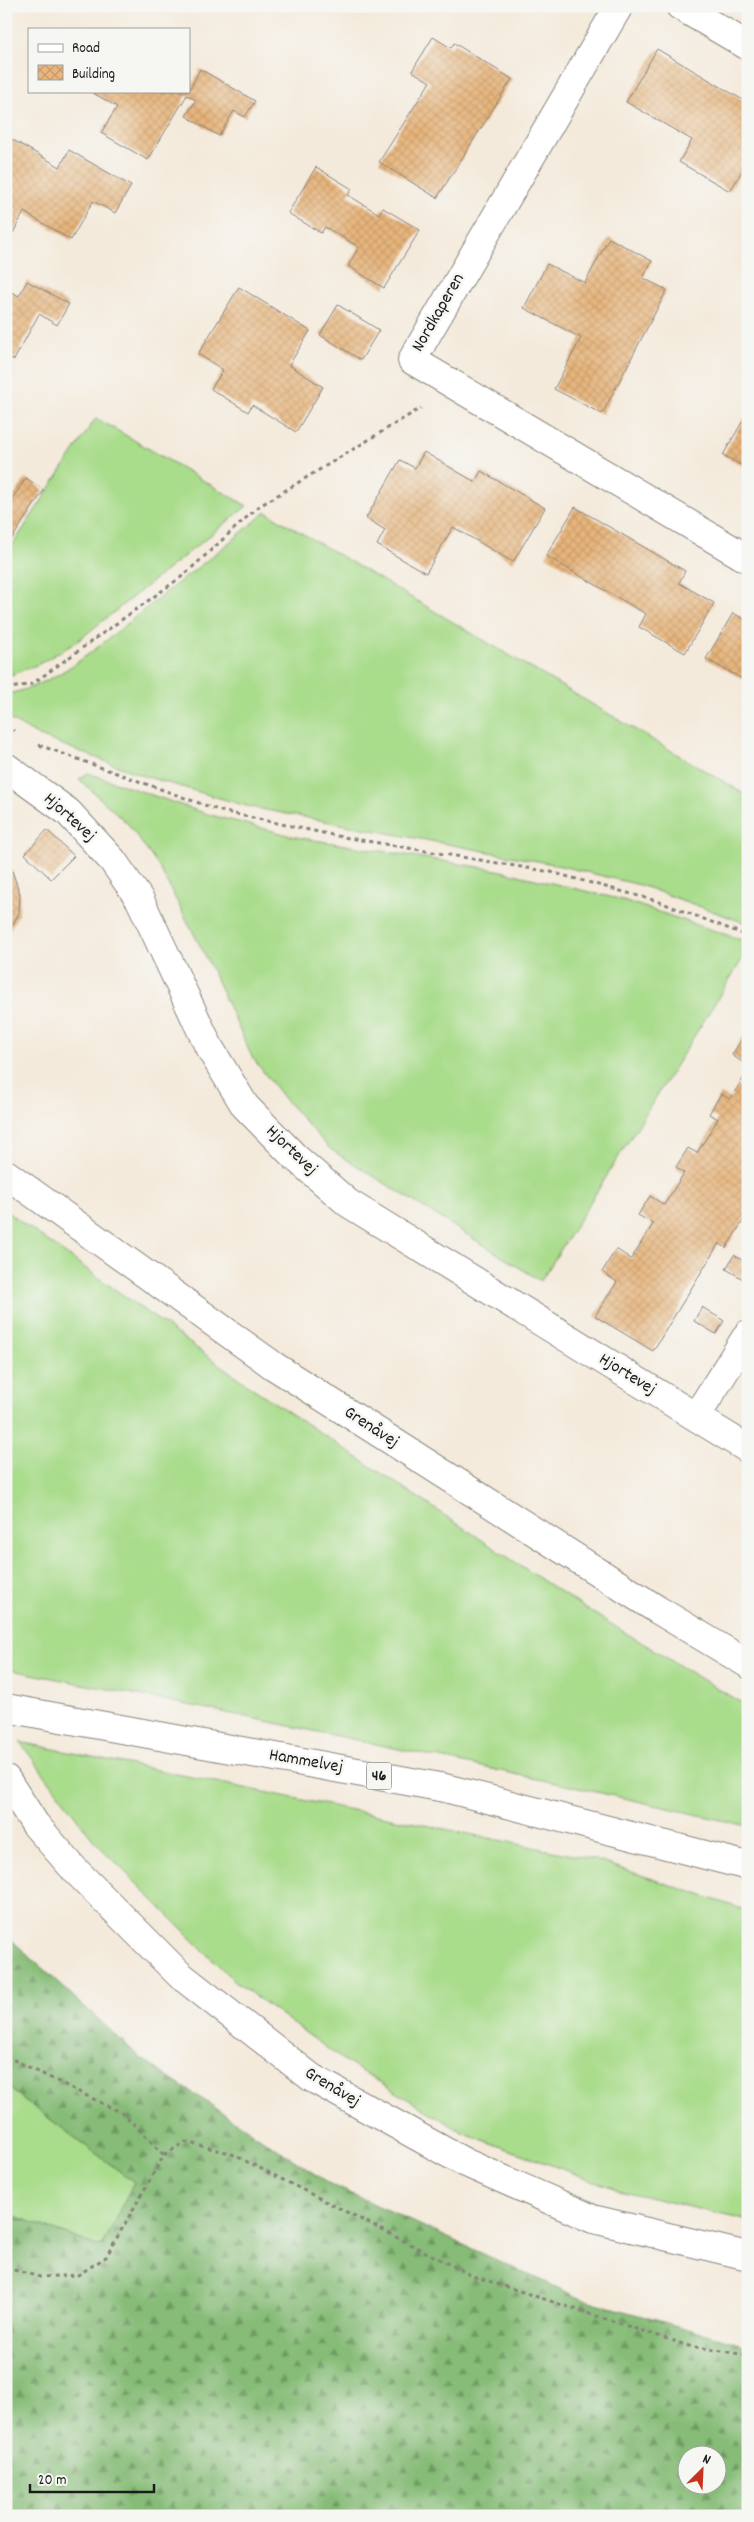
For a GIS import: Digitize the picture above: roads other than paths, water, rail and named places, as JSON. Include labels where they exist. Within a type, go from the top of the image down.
[{"type":"main road","name":"Nordkaperen","points":[[619,6],[412,360],[748,559]]},
{"type":"main road","points":[[680,6],[748,46]]},
{"type":"main road","name":"Hjortevej","points":[[6,766],[68,812],[113,861],[140,900],[208,1048],[245,1106],[295,1157],[348,1203],[748,1449]]},
{"type":"main road","name":"Grenåvej","points":[[6,1174],[274,1366],[649,1605],[748,1664]]},
{"type":"main road","points":[[696,1417],[748,1334]]},
{"type":"main road","name":"Hammelvej","points":[[6,1708],[444,1788],[748,1866]]},
{"type":"main road","name":"Grenåvej","points":[[6,1779],[34,1824],[74,1869],[180,1974],[312,2078],[464,2162],[593,2219],[748,2256]]}]
